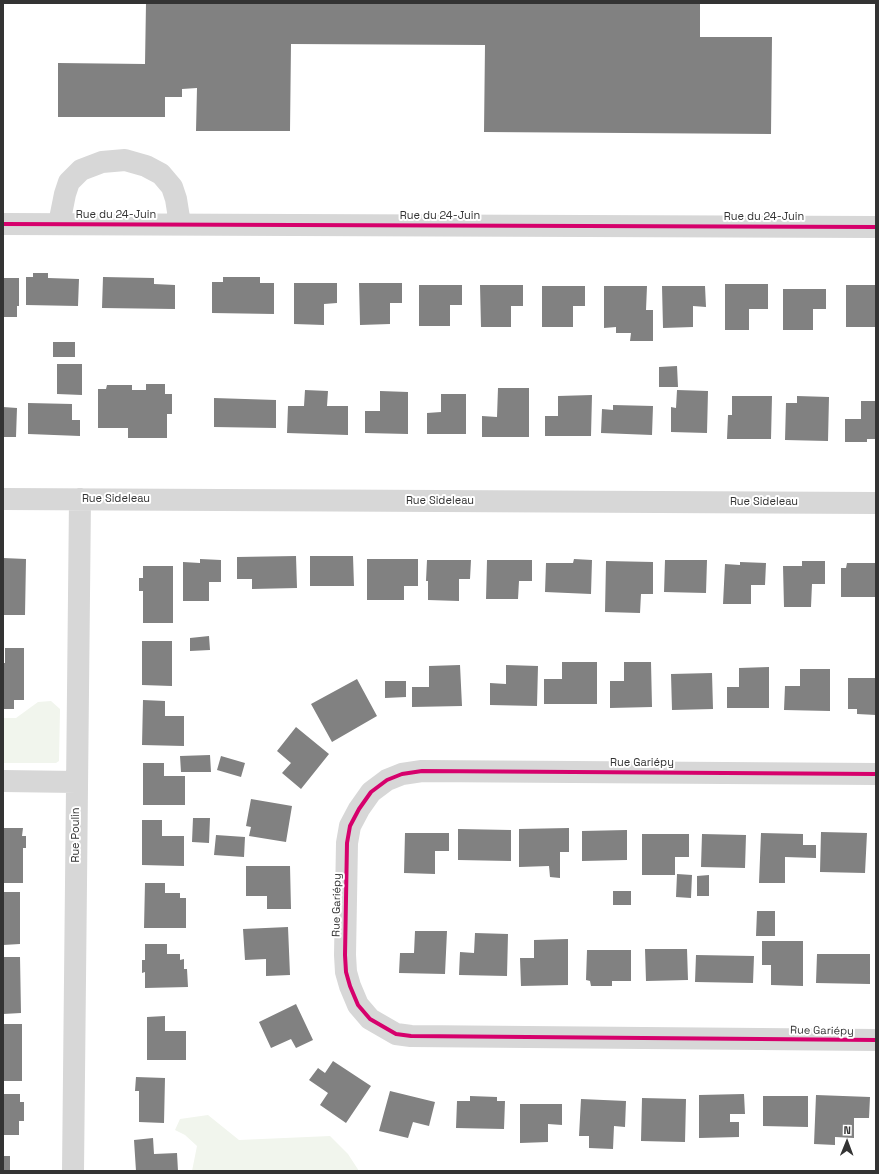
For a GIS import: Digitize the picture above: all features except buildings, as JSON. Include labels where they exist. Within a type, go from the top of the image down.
[{"type":"street","points":[[59,224],[65,194],[70,182],[81,170],[102,162],[125,160],[146,166],[161,174],[172,187],[176,199],[180,224]]},
{"type":"street","name":"Rue du 24-Juin","points":[[3,224],[876,227]]},
{"type":"street","name":"Rue Sideleau","points":[[3,499],[876,503]]},
{"type":"street","name":"Rue Poulin","points":[[73,1171],[80,499]]},
{"type":"street","name":"Rue Gariépy","points":[[876,774],[422,771],[402,774],[387,780],[371,792],[359,809],[350,826],[347,843],[345,955],[346,972],[358,1005],[370,1019],[396,1034],[419,1036],[876,1040]]},
{"type":"street","points":[[3,781],[77,782]]},
{"type":"shaded area","points":[[51,701],[60,709],[59,761],[56,763],[3,763],[3,718],[16,718],[38,702]]},
{"type":"shaded area","points":[[208,1115],[239,1140],[330,1136],[348,1154],[359,1171],[192,1171],[197,1146],[185,1135],[175,1130],[180,1119]]},
{"type":"cycle path","points":[[3,224],[876,227]]},
{"type":"cycle path","points":[[876,774],[422,771],[402,774],[387,780],[371,792],[359,809],[350,826],[347,843],[345,955],[346,972],[358,1005],[370,1019],[396,1034],[411,1036],[876,1040]]}]
